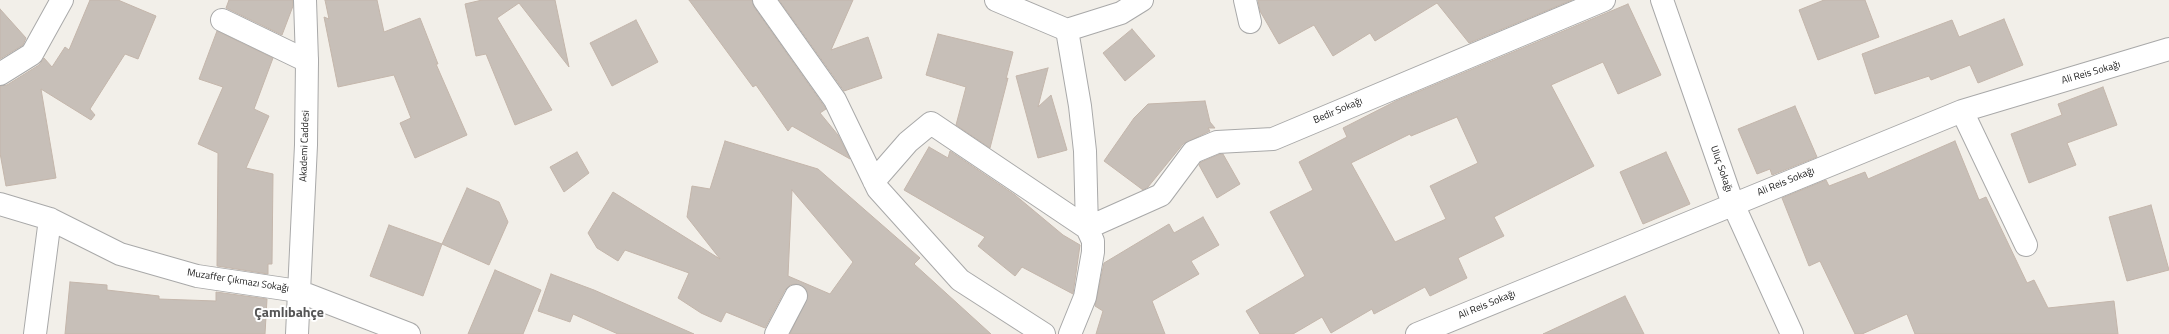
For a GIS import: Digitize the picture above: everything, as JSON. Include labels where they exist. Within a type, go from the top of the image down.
[{"type":"street","points":[[0,74],[32,54],[62,0]]},
{"type":"street","name":"Akademi Caddesi","points":[[297,334],[306,145],[307,61],[305,0]]},
{"type":"street","points":[[764,0],[835,100],[878,189],[960,280],[1044,334]]},
{"type":"street","points":[[996,0],[1067,30],[1142,0]]},
{"type":"street","points":[[1245,0],[1250,22]]},
{"type":"street","name":"Bedir Sokağı","points":[[1087,228],[1161,195],[1193,152],[1217,142],[1273,139],[1604,0]]},
{"type":"street","name":"Uluç Sokağı","points":[[1662,0],[1733,204],[1792,334]]},
{"type":"street","points":[[222,20],[307,61]]},
{"type":"street","points":[[1067,30],[1080,106],[1085,151],[1087,228],[1093,241],[1094,252],[1085,297],[1070,334]]},
{"type":"street","name":"Ali Reis Sokağı","points":[[1417,334],[1962,111],[2167,55]]},
{"type":"street","points":[[1962,111],[2026,245]]},
{"type":"street","points":[[874,180],[908,142],[931,123],[1087,228]]},
{"type":"street","name":"Muzaffer Çıkmazı Sokağı","points":[[0,204],[50,219],[120,254],[197,276],[298,291],[409,334]]},
{"type":"street","points":[[35,334],[50,219]]},
{"type":"street","points":[[776,334],[796,296]]},
{"type":"building","points":[[90,0],[118,0],[156,16],[138,59],[125,54],[90,109],[95,115],[91,120],[41,89],[56,178],[6,186],[0,153],[0,86],[7,85],[39,65],[44,58],[52,67],[65,47],[69,50]]},
{"type":"building","points":[[229,0],[293,0],[293,6],[282,35],[226,8]]},
{"type":"building","points":[[325,0],[377,0],[384,32],[420,18],[438,64],[436,64],[467,135],[415,158],[400,123],[411,118],[394,75],[338,87],[324,17],[329,19]]},
{"type":"building","points":[[482,0],[555,0],[569,67],[519,3],[497,18],[552,110],[515,125],[486,54],[476,56],[465,4]]},
{"type":"building","points":[[689,0],[752,0],[754,7],[826,109],[820,113],[838,135],[850,159],[792,126],[788,131],[756,85],[753,87]]},
{"type":"building","points":[[779,0],[853,0],[831,50],[868,37],[882,78],[844,91]]},
{"type":"building","points":[[1258,0],[1572,0],[1469,43],[1437,3],[1375,41],[1370,33],[1333,56],[1314,25],[1279,44],[1260,11]]},
{"type":"building","points":[[1824,0],[1865,0],[1879,37],[1818,60],[1799,10]]},
{"type":"building","points":[[1628,4],[1661,75],[1618,94],[1603,62],[1551,85],[1594,166],[1494,217],[1504,236],[1458,258],[1467,278],[1430,296],[1425,287],[1374,314],[1372,309],[1331,333],[1322,317],[1293,334],[1260,334],[1246,311],[1305,276],[1270,212],[1313,190],[1299,162],[1347,137],[1343,128],[1396,101]],"holes":[[[1457,117],[1478,163],[1430,186],[1446,219],[1395,242],[1351,163],[1410,134],[1411,136]]]},
{"type":"building","points":[[0,9],[26,38],[23,45],[0,59]]},
{"type":"building","points":[[2004,19],[2023,65],[1978,83],[1970,65],[1931,80],[1929,76],[1875,94],[1862,54],[1952,20],[1959,37]]},
{"type":"building","points":[[636,20],[658,62],[612,86],[590,43]]},
{"type":"building","points":[[1132,29],[1155,56],[1125,81],[1103,53]]},
{"type":"building","points":[[217,31],[273,58],[254,109],[269,116],[246,168],[273,174],[272,264],[268,264],[268,274],[217,266],[218,153],[198,144],[223,87],[199,79]]},
{"type":"building","points":[[938,34],[1013,52],[990,148],[956,125],[966,87],[926,75]]},
{"type":"building","points":[[1048,68],[1038,107],[1051,95],[1067,150],[1038,158],[1016,76]]},
{"type":"building","points":[[2103,87],[2117,125],[2067,143],[2076,165],[2029,183],[2011,134],[2062,115],[2058,104]]},
{"type":"building","points":[[1205,101],[1210,122],[1215,128],[1208,128],[1210,131],[1183,144],[1148,187],[1143,190],[1104,161],[1134,118],[1148,104]]},
{"type":"building","points":[[1795,106],[1817,157],[1772,175],[1770,169],[1757,174],[1738,129]]},
{"type":"building","points":[[725,141],[818,169],[920,258],[914,264],[991,334],[790,334],[808,296],[806,289],[796,284],[790,285],[785,290],[765,328],[726,312],[721,322],[701,313],[678,298],[689,273],[625,250],[618,261],[597,248],[588,233],[613,192],[720,259],[687,217],[692,186],[710,189]],"holes":[[[792,190],[853,262],[830,294],[788,276]]]},
{"type":"building","points":[[1955,141],[1979,200],[1986,197],[2027,283],[2034,280],[2048,308],[2114,301],[2118,334],[1915,334],[1907,314],[1862,334],[1855,334],[1820,261],[1809,266],[1782,198],[1826,180],[1829,186],[1865,172],[1868,179]]},
{"type":"building","points":[[929,147],[948,158],[950,151],[1015,195],[1063,235],[1080,245],[1073,294],[1022,267],[1015,276],[978,246],[985,237],[904,190]]},
{"type":"building","points":[[577,152],[589,173],[564,192],[550,167]]},
{"type":"building","points":[[1666,152],[1690,204],[1643,224],[1620,172]]},
{"type":"building","points":[[1223,154],[1240,184],[1217,198],[1199,165],[1201,162]]},
{"type":"building","points":[[467,188],[499,202],[508,222],[489,265],[442,244]]},
{"type":"building","points":[[2151,205],[2169,270],[2127,281],[2109,217]]},
{"type":"building","points":[[1203,217],[1219,245],[1191,261],[1199,274],[1152,301],[1165,334],[1096,334],[1103,311],[1095,306],[1104,263],[1169,224],[1174,233]]},
{"type":"building","points":[[389,225],[442,244],[423,296],[370,276]]},
{"type":"building","points":[[495,270],[541,290],[523,334],[468,334]]},
{"type":"building","points":[[551,274],[594,290],[694,334],[618,334],[573,314],[570,322],[538,311]]},
{"type":"building","points":[[70,282],[107,285],[107,290],[159,296],[159,299],[216,301],[216,292],[267,299],[265,334],[65,334]]},
{"type":"building","points":[[1625,296],[1644,334],[1543,334]]},
{"type":"district","name":"Çamlıbahçe","points":[[289,314]]}]
